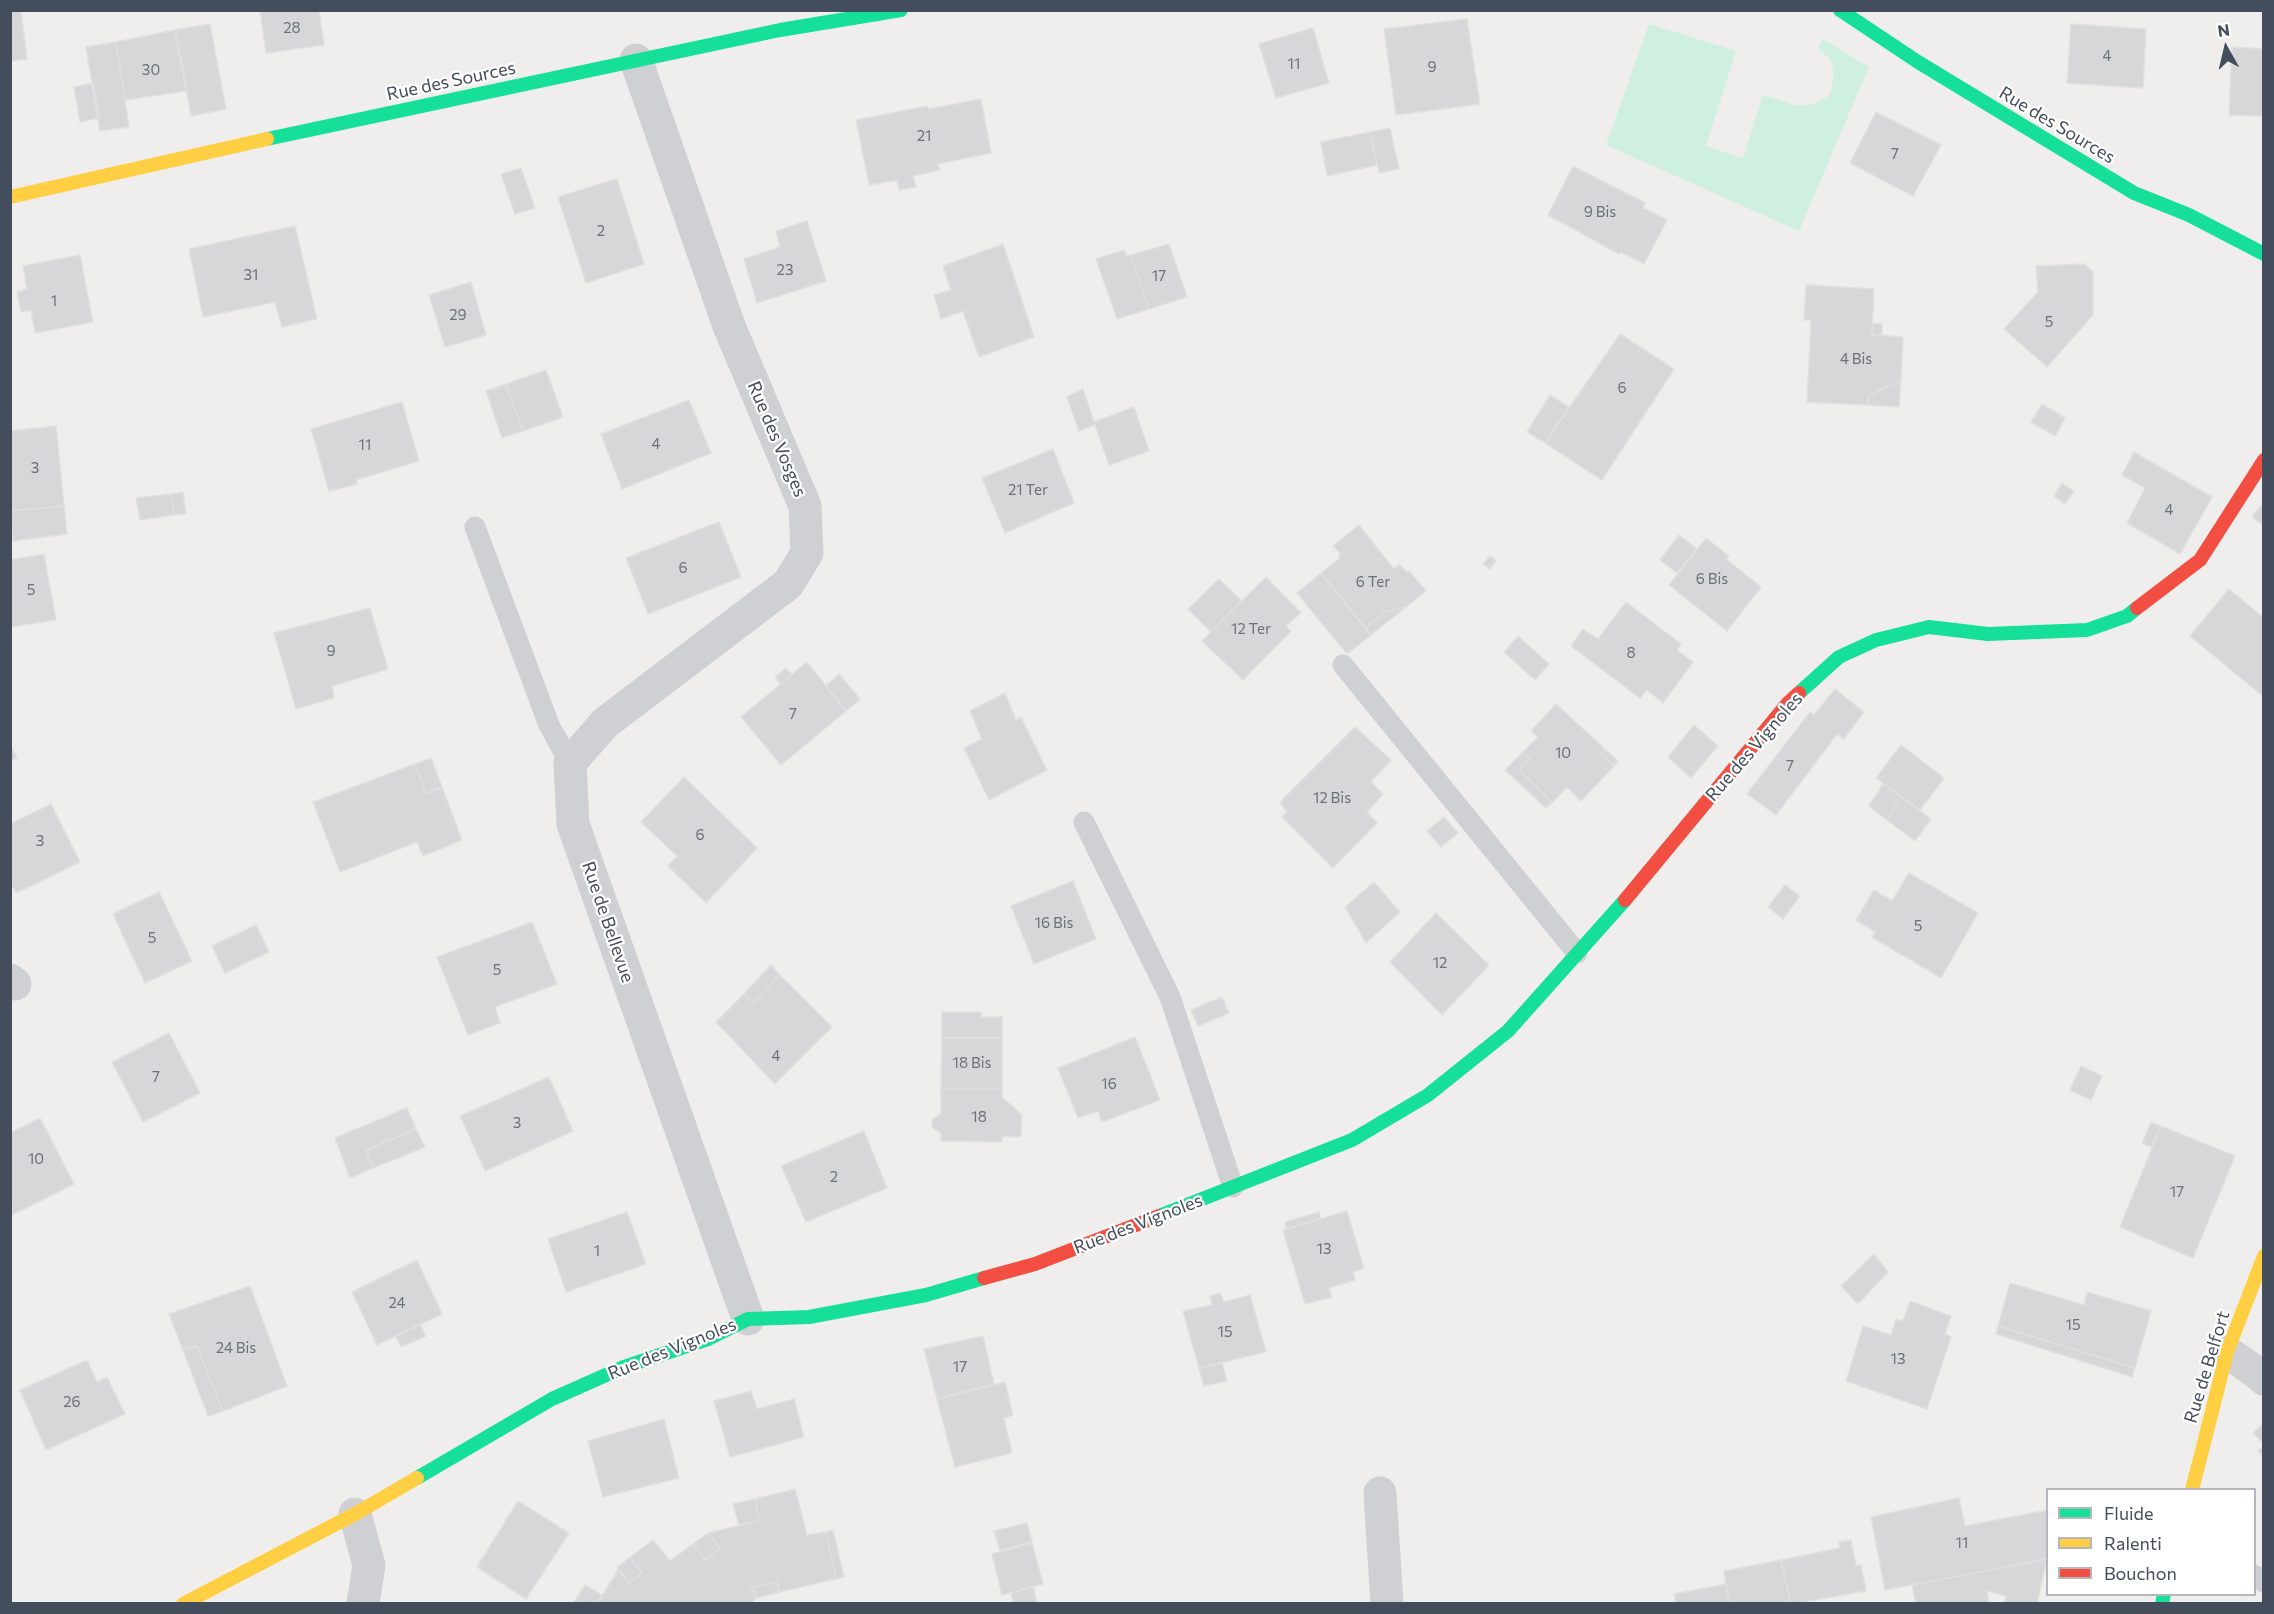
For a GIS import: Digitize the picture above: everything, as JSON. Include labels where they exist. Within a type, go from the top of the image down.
[{"type":"street","name":"Rue des Sources","points":[[10,197],[329,125],[636,60],[780,30],[901,10]]},
{"type":"street","name":"Rue des Sources","points":[[1840,10],[1918,62],[2134,193],[2189,215],[2264,254]]},
{"type":"street","name":"Rue des Vosges","points":[[570,764],[604,723],[788,584],[807,554],[805,506],[729,326],[636,60]]},
{"type":"street","name":"Rue des Vignoles","points":[[183,1604],[354,1514],[552,1399],[624,1367],[708,1339],[748,1319],[809,1317],[926,1295],[1035,1264],[1352,1140],[1428,1095],[1508,1031],[1656,864],[1788,704],[1839,657],[1876,640],[1929,627],[1988,634],[2087,630],[2127,615],[2200,560],[2264,460]]},
{"type":"street","name":"Rue de Bellevue","points":[[570,764],[573,824],[748,1319]]},
{"type":"street","name":"Rue de Belfort","points":[[2193,1488],[2227,1352],[2264,1256]]},
{"type":"street","points":[[2227,1352],[2264,1379]]},
{"type":"street","points":[[1380,1493],[1387,1604]]},
{"type":"street","points":[[354,1514],[369,1565],[363,1604]]},
{"type":"lane","name":"Rue de Bellevue","points":[[475,527],[549,725],[570,764]]},
{"type":"lane","points":[[1343,665],[1577,953]]},
{"type":"lane","points":[[1084,822],[1170,997],[1233,1187]]},
{"type":"green space","points":[[1649,24],[1736,51],[1706,146],[1743,158],[1763,95],[1798,106],[1813,104],[1824,99],[1831,92],[1834,73],[1831,60],[1818,48],[1823,39],[1869,67],[1799,231],[1606,145]]},
{"type":"building","points":[[10,10],[21,10],[27,59],[10,61]]},
{"type":"building","points":[[260,10],[319,10],[324,45],[266,53]]},
{"type":"building","points":[[1467,19],[1480,104],[1396,115],[1384,29]]},
{"type":"building","points":[[210,24],[226,109],[191,116],[175,30]]},
{"type":"building","points":[[2071,24],[2146,29],[2143,88],[2067,83]]},
{"type":"building","points":[[1313,28],[1329,83],[1276,98],[1259,44]]},
{"type":"building","points":[[175,30],[187,91],[125,100],[116,42]]},
{"type":"building","points":[[116,42],[129,127],[100,131],[86,47]]},
{"type":"building","points":[[2232,47],[2264,49],[2264,116],[2229,115]]},
{"type":"building","points":[[93,83],[99,118],[80,122],[74,87]]},
{"type":"building","points":[[981,99],[991,153],[938,164],[940,170],[913,176],[916,187],[899,190],[897,180],[869,185],[856,120],[927,106],[929,109]]},
{"type":"building","points":[[1876,112],[1941,145],[1913,196],[1850,163]]},
{"type":"building","points":[[1390,128],[1399,169],[1379,173],[1370,132]]},
{"type":"building","points":[[1370,132],[1377,165],[1327,176],[1321,142]]},
{"type":"building","points":[[1573,166],[1645,203],[1643,208],[1667,220],[1644,264],[1621,252],[1619,254],[1548,215]]},
{"type":"building","points":[[521,168],[535,208],[515,214],[501,174]]},
{"type":"building","points":[[617,179],[644,264],[586,283],[558,197]]},
{"type":"building","points":[[807,221],[826,281],[757,303],[744,259],[780,247],[776,231]]},
{"type":"building","points":[[295,226],[317,319],[282,327],[275,302],[203,317],[189,249]]},
{"type":"building","points":[[1003,244],[1034,337],[979,357],[963,311],[941,319],[934,295],[951,290],[943,266]]},
{"type":"building","points":[[1169,244],[1187,297],[1149,309],[1131,255]]},
{"type":"building","points":[[1124,250],[1126,256],[1131,255],[1149,309],[1117,319],[1096,259]]},
{"type":"building","points":[[80,255],[93,322],[35,333],[31,310],[21,312],[17,292],[27,289],[23,266]]},
{"type":"building","points":[[2084,264],[2093,272],[2093,315],[2047,367],[2004,329],[2038,292],[2036,266]]},
{"type":"building","points":[[471,282],[486,335],[445,347],[429,295]]},
{"type":"building","points":[[1806,285],[1874,289],[1872,335],[1903,337],[1901,381],[1869,395],[1868,405],[1807,402],[1811,320],[1804,320]]},
{"type":"building","points":[[1873,323],[1882,324],[1882,335],[1872,335]]},
{"type":"building","points":[[1620,334],[1674,369],[1602,480],[1545,443]]},
{"type":"building","points":[[546,370],[563,417],[523,431],[506,384]]},
{"type":"building","points":[[1901,381],[1899,407],[1868,405],[1869,395]]},
{"type":"building","points":[[506,384],[523,431],[502,438],[486,391]]},
{"type":"building","points":[[1083,389],[1094,422],[1134,407],[1149,451],[1109,465],[1095,425],[1079,431],[1067,397]]},
{"type":"building","points":[[1550,395],[1569,407],[1545,443],[1527,432]]},
{"type":"building","points":[[689,400],[711,453],[622,489],[601,434]]},
{"type":"building","points":[[402,402],[419,461],[356,480],[358,484],[329,491],[311,429]]},
{"type":"building","points":[[2042,404],[2065,418],[2055,436],[2031,422]]},
{"type":"building","points":[[56,426],[64,506],[10,511],[10,431]]},
{"type":"building","points":[[1053,449],[1074,503],[1005,533],[982,478]]},
{"type":"building","points":[[2134,452],[2212,497],[2180,554],[2127,523],[2145,488],[2122,475]]},
{"type":"building","points":[[2062,483],[2074,491],[2065,504],[2054,496]]},
{"type":"building","points":[[183,492],[186,514],[174,515],[171,494]]},
{"type":"building","points":[[171,494],[174,515],[140,520],[136,498]]},
{"type":"building","points":[[2264,502],[2264,526],[2252,517]]},
{"type":"building","points":[[64,506],[67,534],[13,541],[10,511]]},
{"type":"building","points":[[719,522],[741,577],[648,614],[626,558]]},
{"type":"building","points":[[1359,525],[1394,569],[1399,564],[1407,572],[1409,571],[1426,591],[1406,607],[1387,611],[1365,628],[1321,573],[1339,559],[1340,553],[1333,546]]},
{"type":"building","points":[[1679,535],[1697,549],[1677,573],[1660,560]]},
{"type":"building","points":[[1706,538],[1729,556],[1726,559],[1761,587],[1727,631],[1669,585]]},
{"type":"building","points":[[44,554],[56,620],[10,627],[10,560]]},
{"type":"building","points":[[1490,556],[1496,561],[1490,569],[1483,564]]},
{"type":"building","points":[[1321,573],[1371,635],[1347,654],[1297,593]]},
{"type":"building","points":[[1266,577],[1301,613],[1286,626],[1291,631],[1243,680],[1202,641]]},
{"type":"building","points":[[1219,579],[1242,601],[1211,632],[1188,609]]},
{"type":"building","points":[[2229,589],[2264,618],[2264,697],[2190,636]]},
{"type":"building","points":[[1626,602],[1681,644],[1677,650],[1693,662],[1663,703],[1647,690],[1640,698],[1571,646],[1583,629],[1598,639]]},
{"type":"building","points":[[1406,607],[1371,635],[1365,628],[1387,611]]},
{"type":"building","points":[[370,608],[388,669],[332,686],[334,698],[296,709],[274,633]]},
{"type":"building","points":[[1518,636],[1549,664],[1535,680],[1504,652]]},
{"type":"building","points":[[807,662],[846,711],[781,765],[741,717]]},
{"type":"building","points":[[786,668],[792,675],[781,684],[775,677]]},
{"type":"building","points":[[839,674],[860,699],[846,711],[826,686]]},
{"type":"building","points":[[1835,689],[1864,712],[1844,739],[1837,734],[1776,815],[1747,794],[1810,712],[1814,715]]},
{"type":"building","points":[[1005,693],[1016,720],[1021,717],[1047,770],[989,800],[964,748],[982,739],[970,711]]},
{"type":"building","points":[[1556,704],[1605,749],[1601,754],[1614,766],[1581,801],[1567,787],[1552,803],[1519,770],[1530,759],[1523,752],[1538,737],[1531,731]]},
{"type":"building","points":[[1694,725],[1718,746],[1691,778],[1668,757]]},
{"type":"building","points":[[1355,727],[1391,760],[1371,782],[1383,794],[1367,812],[1377,823],[1333,868],[1282,817],[1287,812],[1280,802]]},
{"type":"building","points":[[10,745],[17,758],[10,761]]},
{"type":"building","points":[[1901,745],[1944,778],[1920,810],[1876,778]]},
{"type":"building","points":[[1605,749],[1618,761],[1614,766],[1601,754]]},
{"type":"building","points":[[1523,752],[1530,759],[1519,770],[1552,803],[1546,808],[1505,770]]},
{"type":"building","points":[[431,758],[442,787],[426,793],[415,764]]},
{"type":"building","points":[[415,764],[426,793],[442,787],[462,840],[423,856],[417,842],[340,872],[313,802]]},
{"type":"building","points":[[684,777],[757,848],[706,903],[668,866],[677,856],[641,822]]},
{"type":"building","points":[[1883,784],[1900,796],[1887,820],[1869,806]]},
{"type":"building","points":[[1900,796],[1931,819],[1915,841],[1887,820]]},
{"type":"building","points":[[51,804],[80,862],[16,893],[10,882],[10,824]]},
{"type":"building","points":[[1444,817],[1458,833],[1441,847],[1427,831]]},
{"type":"building","points":[[1909,873],[1978,913],[1941,978],[1872,937],[1875,932],[1856,920],[1874,890],[1892,901]]},
{"type":"building","points":[[1073,881],[1096,939],[1034,964],[1011,906]]},
{"type":"building","points":[[1374,882],[1400,912],[1366,943],[1345,907]]},
{"type":"building","points":[[1785,885],[1800,896],[1783,919],[1768,907]]},
{"type":"building","points":[[159,892],[192,961],[145,983],[113,914]]},
{"type":"building","points":[[1436,913],[1489,965],[1442,1015],[1390,962]]},
{"type":"building","points":[[532,922],[557,984],[495,1007],[500,1023],[468,1035],[437,957]]},
{"type":"building","points":[[256,925],[269,952],[225,973],[212,946]]},
{"type":"building","points":[[771,965],[780,975],[753,1003],[744,994]]},
{"type":"building","points":[[780,975],[832,1027],[775,1084],[716,1022],[744,994],[753,1003]]},
{"type":"building","points":[[1222,997],[1229,1013],[1198,1026],[1191,1010]]},
{"type":"building","points":[[942,1012],[981,1012],[981,1017],[1002,1017],[1002,1038],[942,1038]]},
{"type":"building","points":[[169,1033],[200,1093],[143,1122],[112,1062]]},
{"type":"building","points":[[1135,1037],[1160,1100],[1102,1122],[1098,1111],[1078,1118],[1058,1068]]},
{"type":"building","points":[[942,1038],[1002,1038],[1002,1089],[941,1089]]},
{"type":"building","points":[[2081,1066],[2102,1076],[2091,1100],[2070,1090]]},
{"type":"building","points":[[549,1077],[573,1131],[485,1171],[460,1116]]},
{"type":"building","points":[[941,1089],[1002,1089],[1002,1097],[1022,1115],[1021,1137],[1002,1136],[1002,1142],[941,1141],[941,1133],[932,1127],[932,1120],[941,1114]]},
{"type":"building","points":[[407,1108],[416,1129],[366,1150],[373,1168],[350,1178],[335,1138]]},
{"type":"building","points":[[40,1118],[74,1184],[12,1215],[10,1133]]},
{"type":"building","points":[[2151,1122],[2161,1126],[2152,1147],[2142,1143]]},
{"type":"building","points":[[2161,1126],[2235,1156],[2193,1258],[2120,1227]]},
{"type":"building","points":[[416,1129],[425,1147],[373,1168],[366,1150]]},
{"type":"building","points":[[864,1131],[887,1188],[806,1222],[781,1166]]},
{"type":"building","points":[[1347,1211],[1364,1268],[1353,1272],[1355,1280],[1329,1288],[1332,1297],[1305,1304],[1283,1230]]},
{"type":"building","points":[[627,1212],[646,1264],[566,1292],[548,1239]]},
{"type":"building","points":[[1319,1212],[1321,1219],[1287,1229],[1285,1222]]},
{"type":"building","points":[[1874,1254],[1888,1272],[1858,1304],[1841,1286]]},
{"type":"building","points":[[417,1260],[442,1314],[377,1345],[352,1292]]},
{"type":"building","points":[[2010,1283],[2084,1305],[2087,1292],[2151,1311],[2135,1368],[1998,1326]]},
{"type":"building","points":[[250,1286],[287,1386],[223,1411],[197,1346],[183,1350],[169,1314]]},
{"type":"building","points":[[1220,1293],[1224,1302],[1250,1295],[1266,1352],[1199,1368],[1183,1311],[1212,1305],[1210,1296]]},
{"type":"building","points":[[1910,1301],[1951,1316],[1945,1334],[1951,1337],[1927,1409],[1846,1381],[1863,1326],[1891,1335],[1896,1319],[1903,1321]]},
{"type":"building","points":[[420,1325],[426,1336],[401,1347],[395,1336]]},
{"type":"building","points":[[1998,1326],[2135,1368],[2132,1377],[1996,1334]]},
{"type":"building","points":[[983,1336],[994,1384],[937,1399],[924,1349]]},
{"type":"building","points":[[197,1346],[223,1411],[208,1416],[183,1350]]},
{"type":"building","points":[[87,1360],[97,1382],[107,1377],[125,1414],[46,1450],[20,1390]]},
{"type":"building","points":[[1222,1363],[1227,1381],[1204,1386],[1199,1368]]},
{"type":"building","points":[[1005,1382],[1013,1415],[1004,1418],[1012,1453],[955,1467],[937,1399]]},
{"type":"building","points":[[751,1391],[757,1409],[794,1399],[804,1437],[730,1457],[714,1401]]},
{"type":"building","points":[[664,1419],[679,1478],[603,1497],[588,1441]]},
{"type":"building","points":[[2264,1423],[2264,1444],[2253,1433]]},
{"type":"building","points":[[2264,1446],[2264,1457],[2258,1451]]},
{"type":"building","points":[[795,1489],[807,1535],[826,1532],[836,1579],[779,1592],[777,1582],[751,1588],[757,1598],[749,1604],[597,1604],[618,1570],[629,1583],[642,1573],[630,1557],[653,1540],[670,1561],[693,1544],[705,1560],[720,1548],[708,1533],[759,1521],[755,1499]]},
{"type":"building","points":[[1959,1498],[1965,1526],[2046,1510],[2046,1559],[1885,1590],[1871,1517]]},
{"type":"building","points":[[755,1499],[759,1521],[739,1525],[733,1504]]},
{"type":"building","points":[[518,1501],[569,1533],[526,1599],[477,1567]]},
{"type":"building","points":[[1027,1523],[1032,1542],[1000,1550],[994,1531]]},
{"type":"building","points":[[833,1530],[844,1577],[836,1579],[826,1532]]},
{"type":"building","points":[[708,1533],[720,1548],[705,1560],[693,1544]]},
{"type":"building","points":[[1851,1540],[1856,1566],[1861,1565],[1866,1591],[1791,1604],[1781,1560],[1840,1548],[1839,1542]]},
{"type":"building","points":[[1032,1543],[1043,1584],[1002,1595],[992,1554]]},
{"type":"building","points":[[630,1557],[642,1573],[629,1583],[617,1568]]},
{"type":"building","points":[[2046,1559],[2037,1604],[2004,1604],[2006,1596],[1987,1591],[1989,1604],[1916,1604],[1912,1585]]},
{"type":"building","points":[[1781,1560],[1791,1604],[1729,1604],[1724,1571]]},
{"type":"building","points":[[777,1582],[779,1592],[757,1598],[751,1588]]},
{"type":"building","points":[[1726,1584],[1729,1604],[1676,1604],[1674,1594]]},
{"type":"building","points":[[585,1585],[602,1595],[597,1604],[574,1602]]},
{"type":"building","points":[[1033,1586],[1037,1604],[1014,1604],[1011,1593]]},
{"type":"traffic: fast","points":[[267,139],[780,30],[901,10]]},
{"type":"traffic: fast","points":[[1840,10],[1918,62],[2134,193],[2189,215],[2264,254]]},
{"type":"traffic: fast","points":[[1799,693],[1839,657],[1876,640],[1929,627],[1988,634],[2087,630],[2127,616],[2137,608]]},
{"type":"traffic: fast","points":[[1159,1216],[1352,1140],[1428,1095],[1508,1031],[1625,900]]},
{"type":"traffic: fast","points":[[417,1478],[552,1399],[624,1367],[708,1339],[748,1319],[809,1317],[926,1295],[984,1278]]},
{"type":"traffic: fast","points":[[2162,1604],[2164,1596]]},
{"type":"traffic: slow","points":[[10,197],[267,139]]},
{"type":"traffic: slow","points":[[2193,1488],[2227,1352],[2264,1256]]},
{"type":"traffic: slow","points":[[183,1604],[355,1514],[417,1478]]},
{"type":"traffic: jam","points":[[2137,608],[2200,560],[2264,460]]},
{"type":"traffic: jam","points":[[1625,900],[1788,703],[1799,693]]},
{"type":"traffic: jam","points":[[984,1278],[1035,1264],[1159,1216]]}]
